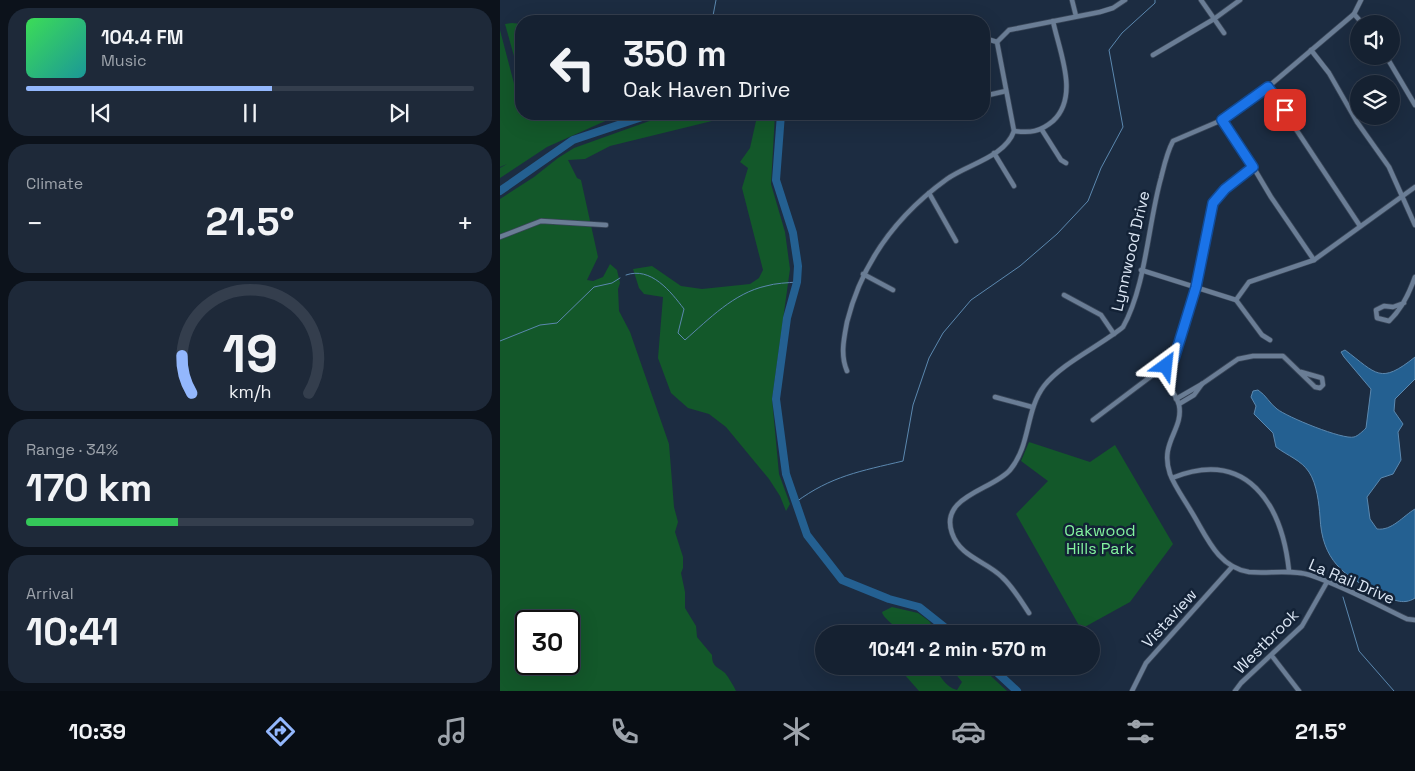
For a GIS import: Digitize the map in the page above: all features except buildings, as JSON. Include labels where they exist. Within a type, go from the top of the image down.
[{"type":"street","points":[[1072,0],[1076,16]]},
{"type":"street","points":[[997,42],[1009,30],[1113,8],[1125,0]]},
{"type":"street","points":[[1201,0],[1224,33]]},
{"type":"street","points":[[1153,55],[1214,19],[1240,0]]},
{"type":"street","name":"Lynnwood Drive","points":[[1030,613],[1001,575],[960,548],[951,532],[950,524],[956,505],[963,498],[996,481],[1011,469],[1023,449],[1032,407],[1044,386],[1061,371],[1123,327],[1128,319],[1141,270],[1156,193],[1170,147],[1177,138],[1222,120],[1268,87],[1354,14],[1361,0]]},
{"type":"street","points":[[1014,131],[1032,133],[1042,130],[1063,110],[1067,94],[1053,21]]},
{"type":"street","points":[[990,40],[997,42]]},
{"type":"street","points":[[847,371],[843,361],[844,336],[852,303],[863,274],[888,234],[907,212],[929,193],[949,178],[994,152],[1011,139],[1014,131],[997,42]]},
{"type":"street","points":[[1311,50],[1329,73],[1357,122],[1390,167],[1415,225]]},
{"type":"street","points":[[1391,65],[1415,106]]},
{"type":"street","points":[[1268,87],[1360,226]]},
{"type":"street","points":[[990,95],[1006,91]]},
{"type":"street","points":[[1222,120],[1314,260]]},
{"type":"street","points":[[1042,130],[1061,160],[1066,163]]},
{"type":"street","points":[[994,152],[1014,186]]},
{"type":"street","points":[[1093,420],[1174,359],[1196,287],[1213,203],[1225,189],[1253,167]]},
{"type":"street","points":[[1236,300],[1249,282],[1314,260],[1415,186]]},
{"type":"street","points":[[929,193],[956,240]]},
{"type":"street","points":[[500,237],[541,221],[606,225]]},
{"type":"street","points":[[1141,270],[1236,300],[1262,335],[1270,340]]},
{"type":"street","points":[[863,274],[893,290]]},
{"type":"street","points":[[1404,303],[1376,310],[1377,318],[1389,322],[1399,312],[1404,303],[1415,277]]},
{"type":"street","points":[[1064,295],[1101,315],[1114,334]]},
{"type":"street","points":[[1176,399],[1202,384],[1231,362],[1254,356],[1283,356],[1315,387],[1320,388],[1323,385],[1322,378],[1301,372]]},
{"type":"street","points":[[1159,372],[1178,404],[1178,418],[1166,453],[1167,465],[1172,478],[1215,552],[1232,567]]},
{"type":"street","points":[[1178,404],[1194,395],[1202,384]]},
{"type":"street","points":[[995,397],[1032,407]]},
{"type":"street","points":[[1172,478],[1188,472],[1214,470],[1236,476],[1253,486],[1275,512],[1286,547],[1288,571]]},
{"type":"street","name":"La Rail Drive","points":[[1232,567],[1251,572],[1288,571],[1310,575],[1407,619],[1415,620]]},
{"type":"street","name":"Vistaview","points":[[1132,691],[1146,663],[1232,567]]},
{"type":"street","name":"Westbrook","points":[[1235,691],[1241,683],[1302,626],[1327,582]]},
{"type":"street","points":[[1272,656],[1299,691]]},
{"type":"green space","points":[[515,23],[515,60],[505,24]]},
{"type":"green space","points":[[500,30],[515,87],[515,120],[608,120],[547,147],[500,178],[500,168],[507,164],[500,167]]},
{"type":"green space","points":[[652,120],[712,121],[610,146],[585,159],[568,160],[577,178],[581,180],[598,257],[587,280],[593,281],[603,277],[610,264],[617,270],[620,283],[618,289],[619,311],[630,332],[669,444],[674,507],[678,522],[675,532],[683,557],[681,573],[685,592],[685,608],[696,626],[697,637],[712,655],[714,664],[725,673],[736,691],[500,691],[500,199],[574,148]]},
{"type":"green space","points":[[754,120],[775,120],[771,184],[785,232],[790,269],[772,399],[779,474],[790,504],[786,511],[780,496],[769,479],[726,427],[709,414],[688,408],[671,393],[658,358],[663,297],[644,294],[639,288],[633,269],[652,266],[681,286],[702,289],[750,284],[759,278],[763,270],[742,188],[748,168],[740,162],[750,148],[756,121]]},
{"type":"green space","name":"Oakwood Hills Park","points":[[1029,442],[1090,462],[1115,445],[1173,544],[1130,602],[1088,625],[1079,625],[1016,514],[1048,481],[1021,461]]},
{"type":"green space","points":[[892,607],[918,613],[932,625],[893,625],[882,612]]},
{"type":"green space","points":[[905,675],[940,675],[946,683],[957,690],[962,682],[956,675],[990,675],[1007,691],[919,691]]},
{"type":"water","points":[[1345,350],[1379,373],[1394,371],[1415,357],[1415,379],[1395,399],[1394,411],[1403,424],[1398,432],[1401,460],[1393,474],[1381,478],[1367,497],[1370,519],[1377,529],[1388,528],[1415,509],[1415,598],[1402,602],[1366,587],[1345,573],[1337,565],[1325,545],[1317,494],[1312,477],[1302,464],[1276,447],[1273,433],[1254,414],[1256,406],[1251,397],[1253,391],[1258,390],[1277,409],[1303,422],[1339,435],[1354,437],[1359,435],[1366,428],[1371,389],[1344,357],[1341,352]]},
{"type":"waterway","points":[[713,15],[716,0]]},
{"type":"waterway","points":[[796,502],[834,480],[903,461],[913,405],[929,358],[943,333],[971,300],[1020,266],[1057,234],[1088,201],[1101,168],[1123,127],[1109,50],[1122,33],[1155,3],[1155,0]]},
{"type":"waterway","points":[[500,191],[573,140],[633,120]]},
{"type":"waterway","points":[[781,120],[776,180],[793,233],[798,266],[797,282],[787,318],[776,399],[786,474],[807,535],[842,580],[889,599],[919,607],[942,625]]},
{"type":"waterway","points":[[626,275],[644,274],[652,277],[667,288],[684,309],[678,333],[685,340],[722,308],[743,294],[770,285],[797,282]]},
{"type":"waterway","points":[[500,341],[540,325],[557,323],[594,287],[612,283],[620,278]]},
{"type":"waterway","points":[[1343,597],[1359,651],[1394,691]]},
{"type":"waterway","points":[[1000,675],[1017,691]]},
{"type":"route","points":[[1166,366],[1174,359],[1196,287],[1213,203],[1225,189],[1253,167],[1239,143],[1222,120],[1268,87],[1285,110]]}]
